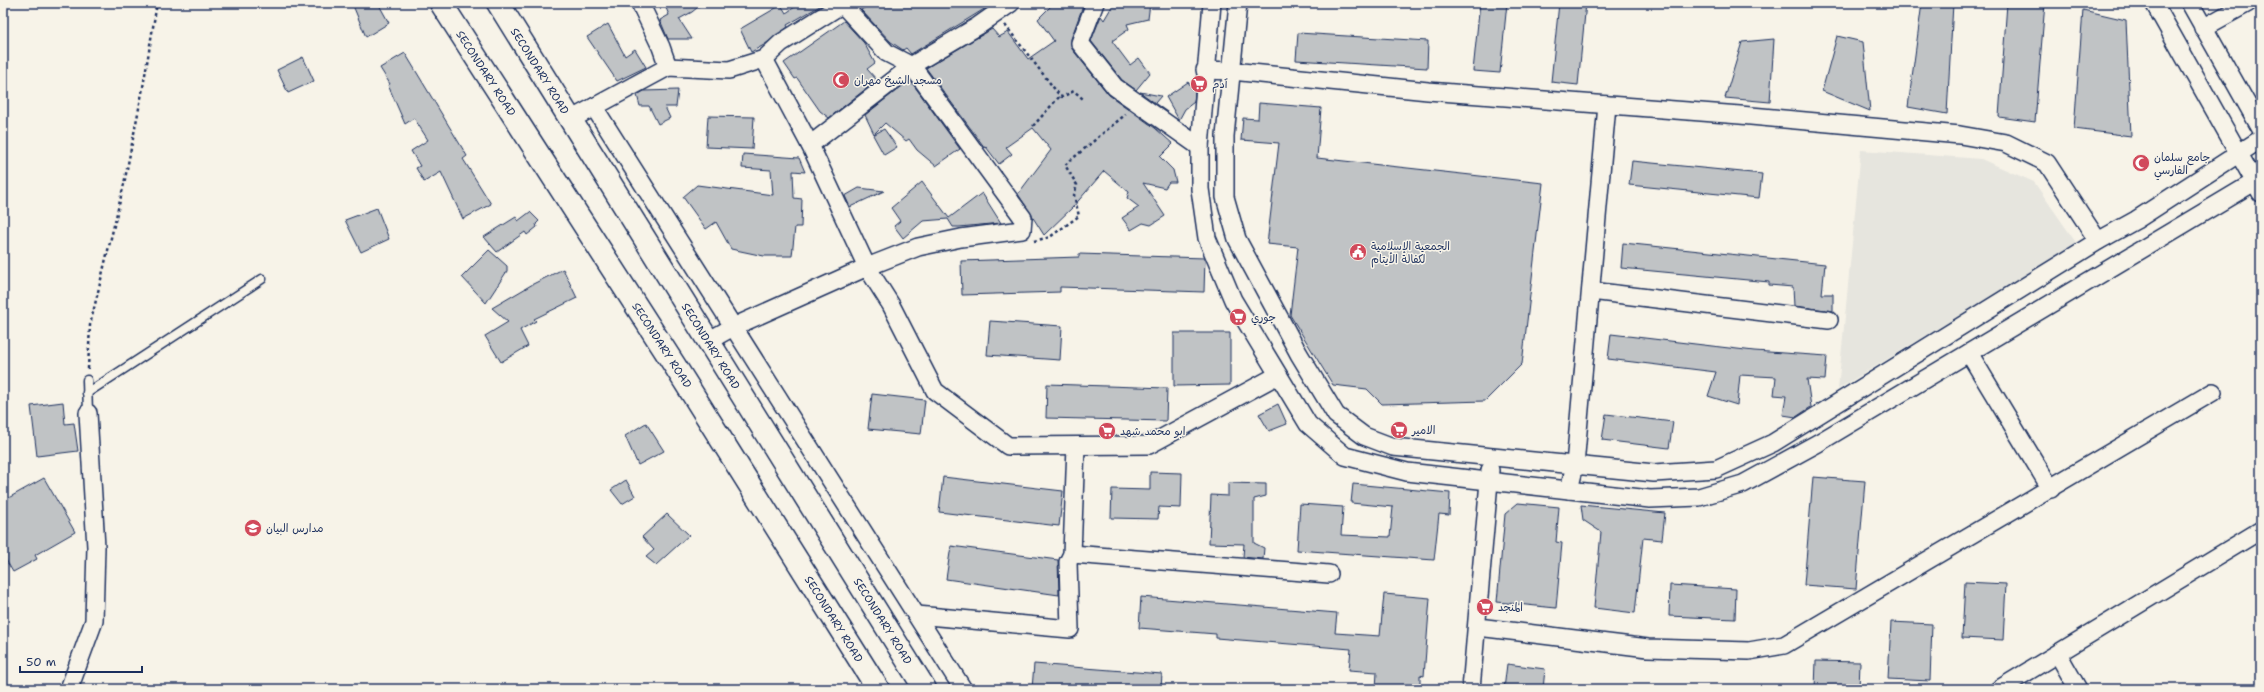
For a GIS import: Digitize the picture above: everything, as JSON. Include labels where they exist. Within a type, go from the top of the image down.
[{"type":"main road","name":"SECONDARY ROAD","points":[[441,3],[680,372],[878,689]]},
{"type":"main road","name":"SECONDARY ROAD","points":[[498,3],[925,689]]},
{"type":"street","points":[[640,3],[661,47],[668,67]]},
{"type":"street","points":[[570,120],[668,67],[729,70],[764,59],[781,43],[843,3],[887,53],[912,66],[1023,218],[1022,230],[961,238],[918,247],[866,267],[732,326],[708,341]]},
{"type":"street","points":[[810,146],[912,66],[996,14],[1011,3]]},
{"type":"street","points":[[1095,3],[1080,43],[1115,87],[1200,147]]},
{"type":"street","points":[[1212,3],[1205,70],[1200,147],[1200,189],[1207,238],[1233,300],[1308,424],[1345,456],[1407,472],[1650,499],[1699,497],[1743,484],[1818,443],[2259,184],[2239,155],[2154,3]]},
{"type":"street","points":[[1238,3],[1225,136],[1225,197],[1237,239],[1299,354],[1336,415],[1364,436],[1393,447],[1654,473],[1716,469],[1774,443],[2098,241],[2136,220],[2261,140]]},
{"type":"street","points":[[2190,3],[2261,129]]},
{"type":"street","points":[[2203,28],[2248,3]]},
{"type":"street","points":[[764,59],[810,146],[866,267],[891,305],[935,391],[1008,446],[1149,445],[1278,375]]},
{"type":"street","points":[[1205,70],[1232,71],[1428,91],[1944,134],[2006,143],[2047,163],[2098,241]]},
{"type":"street","points":[[1569,490],[1575,465],[1607,105]]},
{"type":"street","points":[[594,107],[963,689]]},
{"type":"street","points":[[1591,291],[1829,320]]},
{"type":"street","points":[[1969,353],[2051,489]]},
{"type":"street","points":[[1478,627],[1648,648],[1749,651],[1784,645],[2051,489],[2213,392]]},
{"type":"street","points":[[68,689],[94,621],[96,547],[88,413]]},
{"type":"street","points":[[917,615],[1070,629],[1068,562],[1072,554],[1076,446]]},
{"type":"street","points":[[1471,689],[1478,627],[1490,456]]},
{"type":"street","points":[[1999,689],[2261,530]]},
{"type":"street","points":[[1072,554],[1329,574]]},
{"type":"street","points":[[2058,654],[2078,689]]},
{"type":"lane","points":[[87,393],[262,279]]},
{"type":"lane","points":[[87,380],[88,413]]},
{"type":"path","points":[[87,380],[90,325],[126,176],[157,3]]},
{"type":"path","points":[[996,14],[1060,96]]},
{"type":"path","points":[[1033,126],[1060,96],[1062,97],[1074,91],[1083,100]]},
{"type":"path","points":[[1022,230],[1035,241],[1050,237],[1079,216],[1074,195],[1077,185],[1065,165],[1138,103]]},
{"type":"shaded area","points":[[1861,150],[1981,159],[2034,182],[2077,244],[1838,389]]},
{"type":"building","points":[[352,3],[378,3],[389,23],[366,37]]},
{"type":"building","points":[[673,3],[703,3],[692,12],[679,19],[692,39],[668,39],[660,20],[669,15],[666,8]]},
{"type":"building","points":[[801,3],[825,3],[787,25],[788,27],[764,45],[751,52],[740,29],[781,5],[786,13]]},
{"type":"building","points":[[872,3],[994,3],[911,54],[906,48],[903,50],[891,42],[861,10]]},
{"type":"building","points":[[1054,3],[1084,3],[1071,39],[1072,49],[1109,95],[1155,128],[1173,144],[1160,157],[1173,170],[1176,182],[1169,182],[1165,188],[1143,183],[1165,216],[1151,225],[1143,223],[1131,230],[1122,218],[1139,207],[1127,198],[1129,192],[1104,171],[1073,207],[1044,235],[1018,194],[1051,150],[1033,128],[1006,147],[1012,154],[999,164],[986,147],[985,148],[926,68],[992,29],[999,37],[1008,32],[1028,59],[1054,41],[1038,19]]},
{"type":"building","points":[[1114,3],[1150,3],[1148,19],[1127,24],[1129,29],[1112,41],[1130,65],[1139,58],[1150,73],[1136,90],[1122,80],[1091,41],[1101,16],[1104,20]]},
{"type":"building","points":[[1480,3],[1507,3],[1500,73],[1473,71]]},
{"type":"building","points":[[1559,3],[1586,3],[1578,85],[1551,82]]},
{"type":"building","points":[[1922,3],[1953,3],[1947,114],[1908,107]]},
{"type":"building","points":[[2007,3],[2045,3],[2035,122],[1999,117]]},
{"type":"building","points":[[2083,10],[2126,20],[2131,136],[2074,129]]},
{"type":"building","points":[[844,21],[864,43],[875,63],[867,69],[877,80],[829,118],[820,111],[797,78],[795,79],[784,63]]},
{"type":"building","points":[[608,24],[625,56],[635,49],[646,67],[617,81],[587,37]]},
{"type":"building","points":[[1298,33],[1428,41],[1427,68],[1296,60]]},
{"type":"building","points":[[1837,36],[1863,42],[1870,111],[1822,91]]},
{"type":"building","points":[[1774,39],[1770,102],[1725,98],[1742,42]]},
{"type":"building","points":[[405,53],[467,156],[463,159],[491,204],[463,219],[441,172],[424,182],[416,168],[420,166],[411,151],[428,140],[414,118],[405,124],[388,85],[390,84],[380,68]]},
{"type":"building","points":[[303,57],[314,81],[288,93],[277,70]]},
{"type":"building","points":[[910,80],[960,149],[936,166],[917,150],[909,139],[906,141],[885,123],[874,134],[865,115]]},
{"type":"building","points":[[1188,82],[1195,92],[1194,102],[1185,109],[1179,120],[1166,97]]},
{"type":"building","points":[[678,90],[676,107],[665,107],[670,118],[658,124],[649,106],[640,106],[637,95],[644,91]]},
{"type":"building","points":[[1140,92],[1161,96],[1155,103]]},
{"type":"building","points":[[1259,103],[1321,108],[1317,158],[1543,183],[1522,364],[1485,401],[1382,404],[1367,389],[1333,385],[1290,315],[1298,247],[1267,244],[1279,143],[1241,140],[1243,118],[1258,119]]},
{"type":"building","points":[[708,116],[754,117],[752,149],[706,147]]},
{"type":"building","points":[[884,129],[897,147],[884,155],[873,135]]},
{"type":"building","points":[[743,154],[799,158],[805,172],[793,171],[794,198],[802,199],[801,227],[795,227],[792,256],[764,256],[731,249],[716,222],[706,229],[683,197],[697,185],[773,195],[771,170],[742,168]]},
{"type":"building","points":[[1632,161],[1762,174],[1759,198],[1629,185]]},
{"type":"building","points":[[922,182],[949,218],[982,193],[1001,223],[953,227],[948,219],[923,221],[903,238],[894,226],[900,221],[891,208]]},
{"type":"building","points":[[859,188],[884,191],[850,207],[845,196]]},
{"type":"building","points":[[377,208],[389,239],[361,252],[345,220]]},
{"type":"building","points":[[530,212],[539,221],[536,224],[537,227],[527,235],[525,232],[497,252],[484,237],[516,217],[518,221]]},
{"type":"building","points":[[1623,243],[1825,264],[1822,294],[1833,294],[1833,311],[1794,306],[1793,287],[1769,285],[1769,282],[1621,268]]},
{"type":"building","points":[[489,250],[507,266],[507,271],[486,303],[462,277]]},
{"type":"building","points":[[1079,254],[1205,258],[1204,292],[1060,287],[1060,292],[962,295],[961,261],[1079,257]]},
{"type":"building","points":[[563,269],[577,298],[534,319],[536,321],[520,330],[528,346],[501,362],[485,336],[508,322],[492,308],[533,284]]},
{"type":"building","points":[[990,321],[1062,326],[1060,360],[987,355]]},
{"type":"building","points":[[1174,333],[1230,333],[1230,385],[1174,386]]},
{"type":"building","points":[[1611,334],[1754,351],[1827,356],[1825,380],[1807,379],[1811,407],[1796,417],[1783,415],[1786,396],[1774,395],[1776,377],[1740,375],[1737,405],[1708,396],[1716,372],[1608,359]]},
{"type":"building","points":[[1047,384],[1167,388],[1166,421],[1046,418]]},
{"type":"building","points":[[872,394],[925,400],[921,434],[868,429]]},
{"type":"building","points":[[63,402],[65,424],[74,423],[78,451],[37,456],[31,406]]},
{"type":"building","points":[[1278,404],[1287,424],[1269,431],[1259,414]]},
{"type":"building","points":[[1606,414],[1673,422],[1669,448],[1602,440]]},
{"type":"building","points":[[646,423],[664,451],[638,465],[625,436]]},
{"type":"building","points":[[1150,472],[1182,473],[1181,508],[1159,507],[1158,519],[1111,518],[1112,489],[1150,490]]},
{"type":"building","points":[[943,477],[1063,491],[1059,526],[939,512]]},
{"type":"building","points":[[1813,477],[1865,481],[1856,589],[1804,585]]},
{"type":"building","points":[[44,478],[75,532],[35,555],[37,559],[13,572],[3,555],[3,501]]},
{"type":"building","points":[[626,480],[635,496],[622,504],[611,490]]},
{"type":"building","points":[[1228,483],[1266,484],[1266,496],[1254,499],[1254,543],[1264,548],[1263,559],[1243,557],[1244,544],[1209,543],[1211,495],[1228,496]]},
{"type":"building","points":[[1353,484],[1450,493],[1449,515],[1439,514],[1434,560],[1297,550],[1300,504],[1343,507],[1341,535],[1390,537],[1393,507],[1351,503]]},
{"type":"building","points":[[1518,503],[1559,507],[1556,542],[1562,543],[1556,608],[1497,602],[1505,514]]},
{"type":"building","points":[[1581,505],[1665,513],[1662,540],[1643,538],[1635,613],[1594,608],[1601,532],[1583,520]]},
{"type":"building","points":[[667,514],[689,535],[656,565],[646,557],[654,550],[642,537]]},
{"type":"building","points":[[951,546],[1058,560],[1059,595],[946,579]]},
{"type":"building","points":[[1965,582],[2006,584],[2003,640],[1962,638]]},
{"type":"building","points":[[1670,585],[1736,589],[1735,619],[1669,616]]},
{"type":"building","points":[[1384,594],[1430,598],[1424,676],[1420,675],[1420,689],[1376,689],[1377,672],[1349,670],[1351,649],[1216,638],[1216,634],[1139,628],[1141,597],[1337,613],[1335,633],[1380,636]]},
{"type":"building","points":[[1891,622],[1932,624],[1930,681],[1888,679]]},
{"type":"building","points":[[1816,661],[1860,662],[1859,689],[1815,689]]},
{"type":"building","points":[[1034,664],[1162,674],[1161,689],[1032,689]]},
{"type":"building","points":[[1507,664],[1545,669],[1543,689],[1504,689]]},
{"type":"place","name":"مسجد الشيخ مهران","points":[[841,80]]},
{"type":"place","name":"ٱدم","points":[[1199,84]]},
{"type":"place","name":"جامع سلمان الفارسي","points":[[2141,163]]},
{"type":"place","name":"الجمعية الإسلامية لكفالة الأيتام","points":[[1358,252]]},
{"type":"place","name":"جوري","points":[[1238,317]]},
{"type":"place","name":"الامير","points":[[1399,430]]},
{"type":"place","name":"ابو محمد شهد","points":[[1107,431]]},
{"type":"place","name":"مدارس البيان","points":[[253,528]]},
{"type":"place","name":"المنجد","points":[[1485,607]]}]
